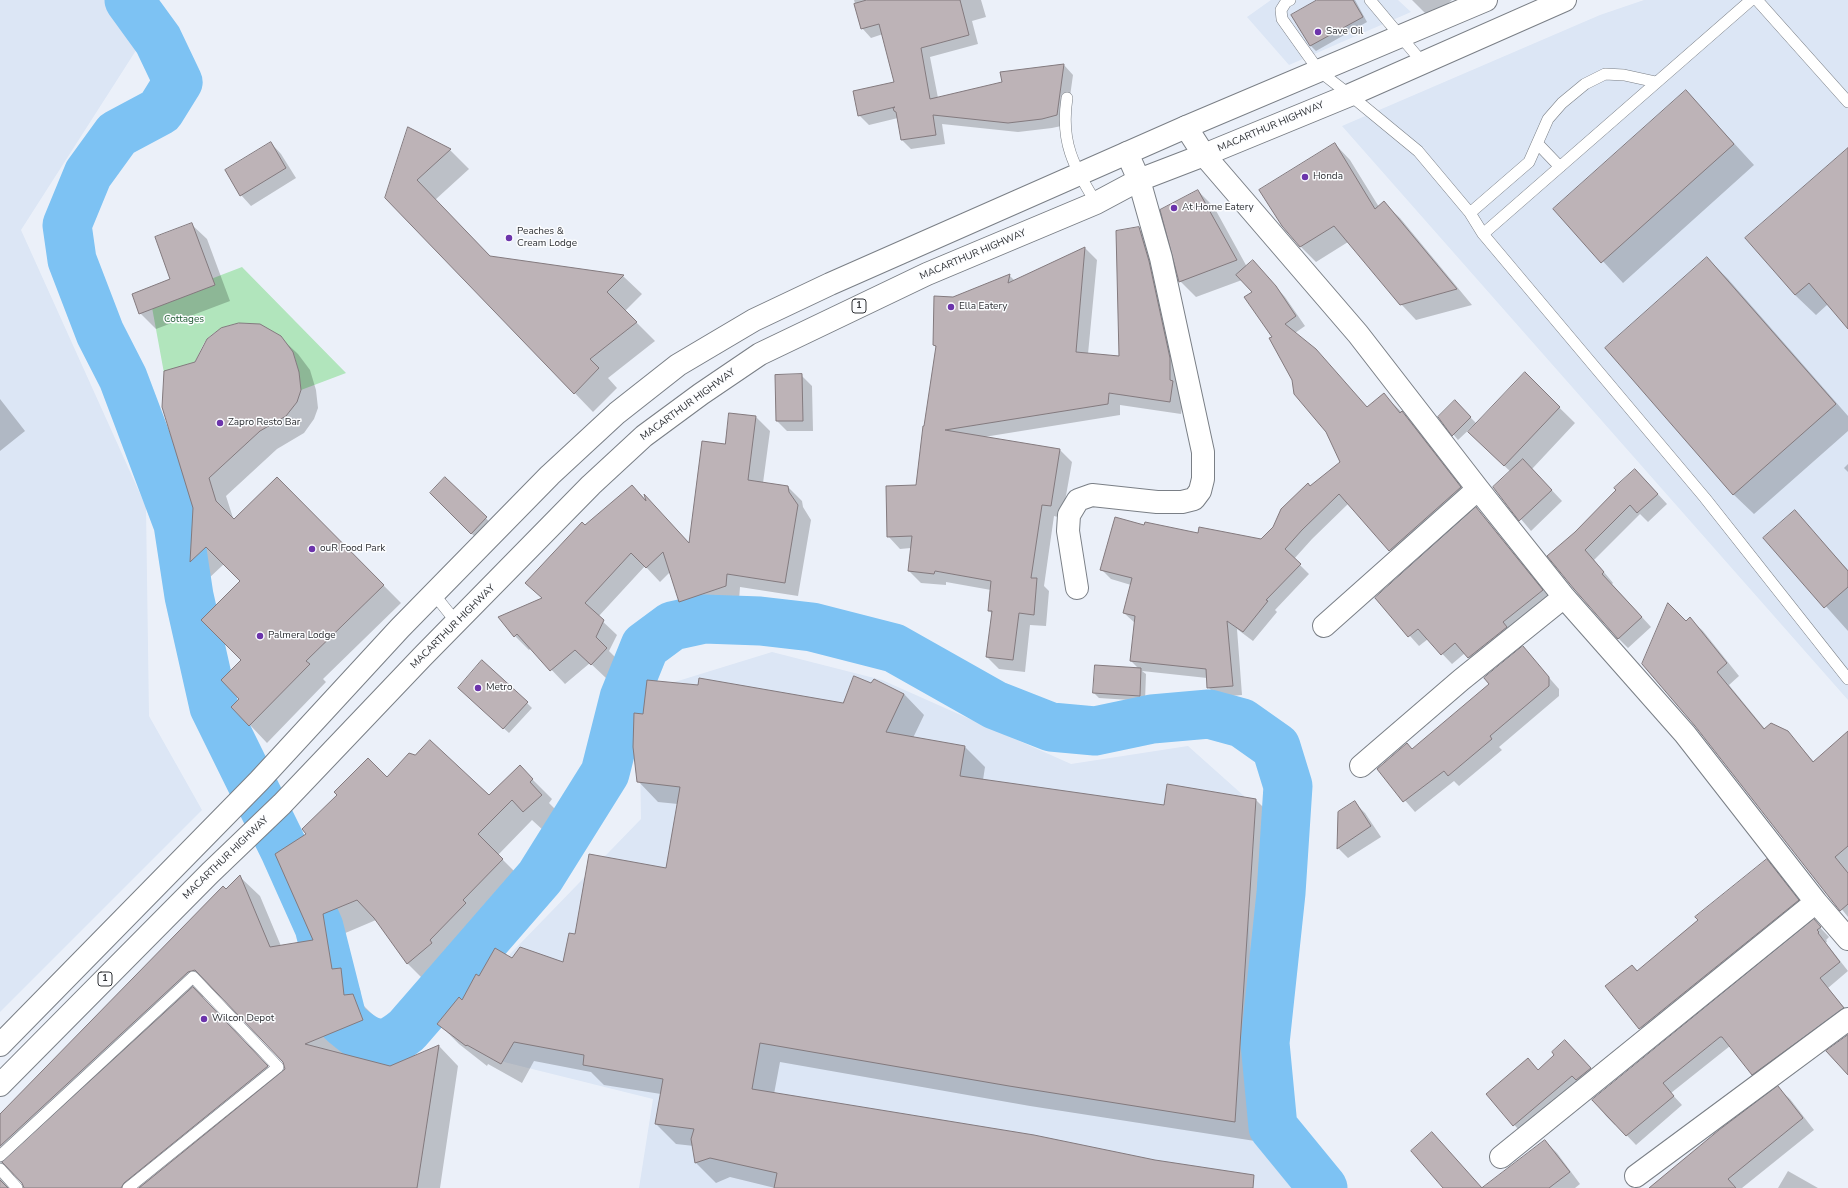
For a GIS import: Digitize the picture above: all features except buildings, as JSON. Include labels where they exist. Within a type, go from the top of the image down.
[{"type":"main road","points":[[0,1045],[259,781],[434,593],[550,475],[617,413],[678,365],[754,320],[804,296],[1186,127],[1486,0]]},
{"type":"main road","name":"MACARTHUR HIGHWAY","points":[[0,1085],[210,873],[282,804],[564,512],[644,436],[760,354],[927,274],[1096,203],[1139,180],[1350,95],[1565,0]]},
{"type":"main road","points":[[1186,127],[1204,155],[1358,334],[1564,597],[1685,734],[1816,902],[1848,939]]},
{"type":"main road","points":[[1077,588],[1068,531],[1069,515],[1078,500],[1092,495],[1158,502],[1182,502],[1194,499],[1200,490],[1203,479],[1203,452],[1161,258],[1139,180],[1127,153]]},
{"type":"main road","points":[[1324,626],[1478,489]]},
{"type":"main road","points":[[1361,766],[1461,680],[1564,597]]},
{"type":"main road","points":[[1501,1157],[1816,902]]},
{"type":"main road","points":[[1636,1176],[1848,1019]]},
{"type":"lane","points":[[1290,0],[1286,2],[1281,10],[1282,19],[1319,71],[1418,151],[1470,213],[1483,234],[1705,498],[1848,679]]},
{"type":"lane","points":[[1370,0],[1422,62]]},
{"type":"lane","points":[[1483,234],[1751,0]]},
{"type":"lane","points":[[1757,0],[1848,102]]},
{"type":"lane","points":[[1470,213],[1529,162],[1548,119],[1562,102],[1585,84],[1605,74],[1656,82]]},
{"type":"lane","points":[[1067,98],[1064,114],[1068,152],[1079,175],[1096,203]]},
{"type":"lane","points":[[1538,144],[1560,166]]},
{"type":"lane","points":[[434,593],[457,623]]},
{"type":"lane","points":[[0,1156],[193,978],[278,1067],[128,1188]]},
{"type":"lane","points":[[0,1169],[17,1188]]},
{"type":"shaded area","points":[[0,0],[113,0],[142,41],[21,230],[146,507],[149,716],[202,810],[0,1012]]},
{"type":"shaded area","points":[[1271,0],[1398,0],[1411,12],[1289,65],[1247,17]]},
{"type":"shaded area","points":[[1644,0],[1848,0],[1848,700],[1342,126],[1600,15]]},
{"type":"shaded area","points":[[772,652],[882,680],[1071,764],[1188,746],[1244,796],[1257,1144],[1292,1188],[639,1188],[653,1099],[500,1061],[451,1015],[641,819],[639,693]]},
{"type":"green space","name":"Cottages","points":[[242,267],[346,373],[301,390],[294,355],[284,341],[275,333],[264,327],[241,323],[230,325],[218,330],[208,338],[202,346],[195,362],[164,373],[151,302]]},
{"type":"waterway","points":[[129,0],[158,40],[178,82],[160,111],[117,134],[88,174],[67,225],[72,260],[100,333],[123,378],[178,524],[189,596],[214,707],[285,851],[319,927],[343,1022],[369,1041],[382,1043],[388,1042],[401,1035],[407,1030],[540,877],[605,773],[624,698],[645,646],[672,626],[704,619],[760,621],[812,627],[894,648],[995,705],[1051,727],[1095,731],[1152,719],[1209,714],[1242,723],[1276,747],[1288,786],[1281,893],[1265,1043],[1273,1127],[1323,1188]]},
{"type":"place","name":"Save Oil","points":[[1318,32]]},
{"type":"place","name":"Honda","points":[[1305,177]]},
{"type":"place","name":"At Home Eatery","points":[[1174,208]]},
{"type":"place","name":"Peaches & Cream Lodge","points":[[509,238]]},
{"type":"place","name":"Ella Eatery","points":[[951,307]]},
{"type":"place","name":"Zapro Resto Bar","points":[[220,423]]},
{"type":"place","name":"ouR Food Park","points":[[312,549]]},
{"type":"place","name":"Palmera Lodge","points":[[260,636]]},
{"type":"place","name":"Metro","points":[[478,688]]},
{"type":"place","name":"Wilcon Depot","points":[[204,1019]]}]
